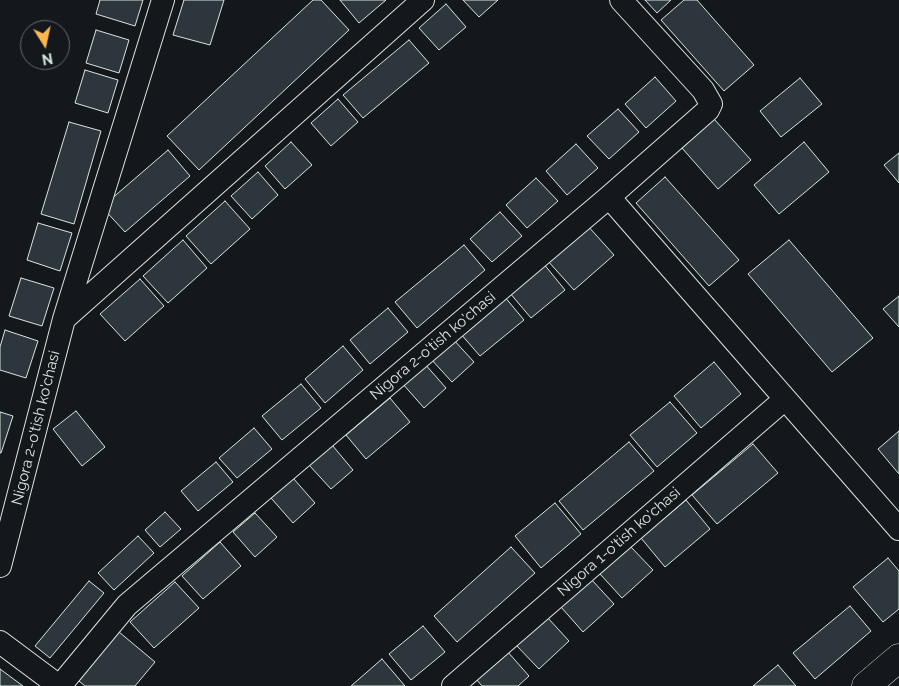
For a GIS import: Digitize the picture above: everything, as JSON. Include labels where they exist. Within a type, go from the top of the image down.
[{"type":"street","name":"Nigora 2-o'tish ko'chasi","points":[[0,566],[64,319],[163,0]]},
{"type":"street","points":[[64,319],[424,0]]},
{"type":"street","name":"Nigora 2-o'tish ko'chasi","points":[[0,642],[60,686],[127,605],[609,197],[708,110],[711,104],[703,90],[621,0]]},
{"type":"street","points":[[609,197],[899,530]]},
{"type":"street","name":"Nigora 1-o'tish ko'chasi","points":[[453,686],[785,399]]},
{"type":"street","points":[[866,686],[899,658]]},
{"type":"building","points":[[100,0],[143,0],[135,26],[96,14]]},
{"type":"building","points":[[184,0],[224,0],[210,45],[173,35]]},
{"type":"building","points":[[313,0],[321,0],[349,30],[199,170],[167,136]]},
{"type":"building","points":[[340,0],[386,0],[359,23]]},
{"type":"building","points":[[463,0],[498,0],[479,17]]},
{"type":"building","points":[[645,0],[671,0],[657,13]]},
{"type":"building","points":[[684,0],[697,0],[754,65],[724,91],[661,20]]},
{"type":"building","points":[[446,4],[466,27],[439,50],[419,28]]},
{"type":"building","points":[[96,30],[129,40],[119,73],[86,63]]},
{"type":"building","points":[[409,40],[429,63],[363,118],[343,95]]},
{"type":"building","points":[[85,70],[118,80],[108,113],[75,103]]},
{"type":"building","points":[[655,77],[676,101],[646,128],[625,104]]},
{"type":"building","points":[[800,78],[822,104],[781,137],[760,111]]},
{"type":"building","points":[[338,99],[358,122],[331,146],[311,123]]},
{"type":"building","points":[[618,109],[639,132],[609,159],[587,136]]},
{"type":"building","points":[[714,119],[751,160],[718,189],[682,148]]},
{"type":"building","points":[[69,122],[101,131],[74,224],[41,214]]},
{"type":"building","points":[[291,142],[312,165],[285,189],[265,166]]},
{"type":"building","points":[[804,142],[829,172],[779,214],[754,185]]},
{"type":"building","points":[[576,144],[598,168],[567,195],[546,171]]},
{"type":"building","points":[[168,150],[190,176],[125,232],[102,207]]},
{"type":"building","points":[[899,153],[899,183],[884,165]]},
{"type":"building","points":[[258,172],[278,195],[252,219],[231,196]]},
{"type":"building","points":[[665,177],[739,260],[709,286],[636,203]]},
{"type":"building","points":[[536,178],[558,201],[527,228],[506,205]]},
{"type":"building","points":[[225,201],[250,229],[211,264],[186,236]]},
{"type":"building","points":[[500,212],[522,236],[492,262],[470,239]]},
{"type":"building","points":[[38,223],[72,233],[60,271],[27,260]]},
{"type":"building","points":[[587,225],[614,255],[574,290],[547,260]]},
{"type":"building","points":[[183,240],[207,268],[168,303],[143,276]]},
{"type":"building","points":[[789,240],[873,338],[832,372],[748,274]]},
{"type":"building","points":[[464,245],[485,270],[417,328],[395,302]]},
{"type":"building","points":[[543,263],[565,290],[531,318],[509,292]]},
{"type":"building","points":[[21,278],[54,288],[42,326],[9,316]]},
{"type":"building","points":[[140,279],[164,306],[125,341],[100,314]]},
{"type":"building","points":[[504,296],[524,320],[480,356],[460,333]]},
{"type":"building","points":[[899,296],[899,327],[883,309]]},
{"type":"building","points":[[388,308],[408,332],[370,364],[350,340]]},
{"type":"building","points":[[5,330],[38,341],[26,378],[0,370],[0,347]]},
{"type":"building","points":[[452,338],[474,362],[452,382],[430,358]]},
{"type":"building","points":[[343,346],[363,370],[325,403],[305,379]]},
{"type":"building","points":[[714,362],[741,394],[701,428],[674,396]]},
{"type":"building","points":[[424,363],[446,388],[424,408],[402,383]]},
{"type":"building","points":[[301,384],[321,408],[282,440],[262,416]]},
{"type":"building","points":[[390,398],[410,422],[366,459],[346,435]]},
{"type":"building","points":[[670,402],[697,433],[657,467],[630,435]]},
{"type":"building","points":[[76,411],[105,447],[82,466],[53,429]]},
{"type":"building","points":[[0,412],[13,416],[1,453],[0,453]]},
{"type":"building","points":[[254,428],[272,449],[237,478],[219,458]]},
{"type":"building","points":[[899,431],[899,474],[878,449]]},
{"type":"building","points":[[629,442],[654,471],[583,530],[559,501]]},
{"type":"building","points":[[753,444],[778,473],[717,524],[692,495]]},
{"type":"building","points":[[332,445],[353,470],[331,489],[309,465]]},
{"type":"building","points":[[216,462],[233,482],[198,511],[181,491]]},
{"type":"building","points":[[293,478],[315,503],[293,523],[271,498]]},
{"type":"building","points":[[686,500],[710,529],[665,567],[641,538]]},
{"type":"building","points":[[555,503],[581,534],[541,568],[515,536]]},
{"type":"building","points":[[165,512],[181,529],[160,547],[145,530]]},
{"type":"building","points":[[255,513],[277,537],[255,557],[233,532]]},
{"type":"building","points":[[138,536],[154,553],[114,590],[98,573]]},
{"type":"building","points":[[220,542],[241,566],[203,599],[182,576]]},
{"type":"building","points":[[630,546],[653,570],[622,598],[600,574]]},
{"type":"building","points":[[511,547],[535,573],[457,642],[434,616]]},
{"type":"building","points":[[888,558],[899,571],[899,609],[883,622],[853,587]]},
{"type":"building","points":[[591,579],[614,604],[583,632],[561,607]]},
{"type":"building","points":[[89,581],[104,593],[50,658],[35,646]]},
{"type":"building","points":[[175,582],[199,608],[154,648],[130,622]]},
{"type":"building","points":[[850,606],[871,631],[815,679],[793,653]]},
{"type":"building","points":[[547,617],[569,641],[539,669],[516,645]]},
{"type":"building","points":[[423,626],[445,652],[411,680],[389,654]]},
{"type":"building","points":[[119,632],[155,662],[135,686],[85,686],[79,681]]},
{"type":"building","points":[[507,651],[529,676],[518,686],[482,686],[476,679]]},
{"type":"building","points":[[382,659],[405,686],[351,686]]},
{"type":"building","points":[[778,665],[796,686],[753,686]]},
{"type":"building","points":[[0,669],[23,686],[0,686]]}]
